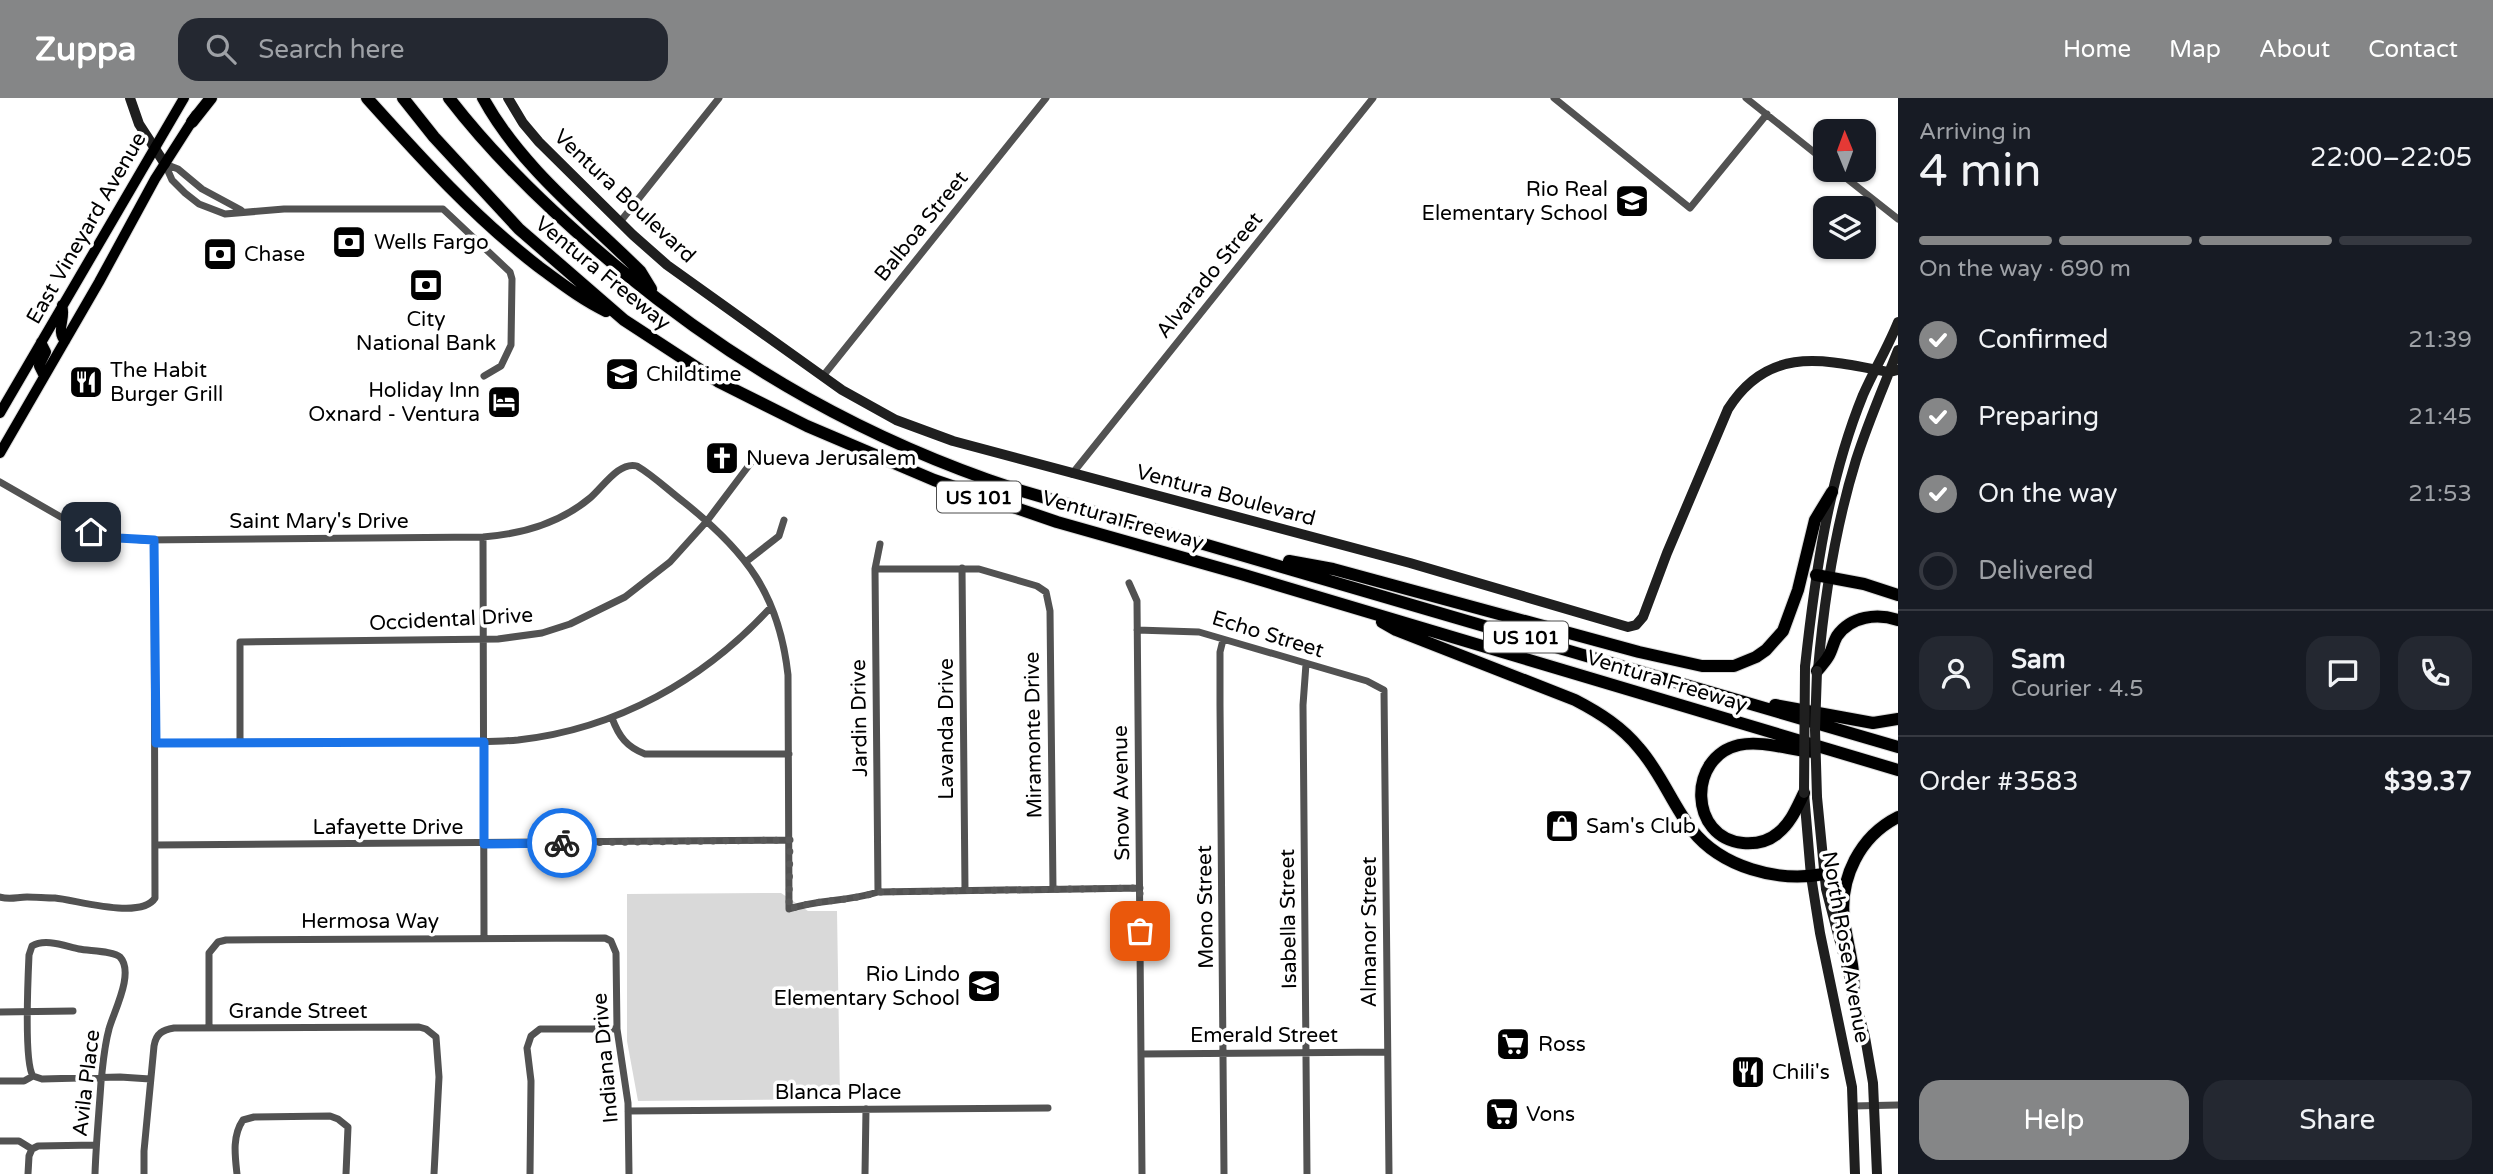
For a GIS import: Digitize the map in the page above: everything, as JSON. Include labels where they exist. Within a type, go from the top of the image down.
[{"type":"highway","points":[[192,122],[209,98]]},
{"type":"highway","points":[[367,98],[481,219],[581,299],[624,320]]},
{"type":"highway","name":"Ventura Freeway","points":[[403,98],[433,137],[519,229],[624,320],[744,396],[839,440],[934,480],[1057,522],[1898,770]]},
{"type":"highway","name":"Ventura Freeway","points":[[449,98],[478,135],[547,205],[656,299],[749,365],[790,389],[877,435],[937,462],[1014,489],[1898,747]]},
{"type":"highway","points":[[484,98],[506,134],[532,166],[640,271],[656,299]]},
{"type":"highway","points":[[1231,551],[1333,569],[1639,652],[1702,666],[1734,666],[1756,657],[1783,631],[1798,590],[1815,520],[1832,492]]},
{"type":"highway","points":[[1822,575],[1898,595]]},
{"type":"highway","points":[[1361,610],[1396,630],[1595,710],[1641,750],[1657,771],[1690,828],[1714,852],[1758,870],[1817,875]]},
{"type":"highway","points":[[1811,669],[1828,658],[1839,634],[1849,624],[1875,617],[1898,621]]},
{"type":"highway","points":[[1747,703],[1791,706],[1846,720],[1873,723],[1898,719]]},
{"type":"highway","points":[[1804,793],[1790,821],[1778,834],[1753,844],[1736,842],[1714,829],[1702,809],[1700,785],[1710,763],[1729,748],[1760,744],[1791,750],[1848,755]]},
{"type":"highway","points":[[1853,994],[1855,978],[1843,911],[1846,880],[1861,847],[1874,833],[1898,817]]},
{"type":"main road","name":"East Vineyard Avenue","points":[[0,413],[184,98]]},
{"type":"main road","name":"East Vineyard Avenue","points":[[0,453],[192,122]]},
{"type":"main road","points":[[62,305],[64,316],[60,330],[65,341]]},
{"type":"main road","points":[[41,342],[46,352],[39,366],[44,376]]},
{"type":"street","points":[[130,98],[139,124],[172,180],[199,204],[225,214],[242,211],[443,209],[510,272],[512,279],[511,345],[501,366],[484,376]]},
{"type":"street","name":"Ventura Boulevard","points":[[508,98],[523,123],[539,142],[667,265],[868,406],[924,432],[1410,563],[1631,626],[1643,617],[1728,409],[1743,388],[1775,366],[1805,360],[1831,361],[1893,371]]},
{"type":"street","points":[[620,222],[719,98]]},
{"type":"street","name":"Balboa Street","points":[[823,376],[1046,98]]},
{"type":"street","name":"Alvarado Street","points":[[1072,474],[1373,98]]},
{"type":"street","points":[[1554,98],[1689,208],[1767,114]]},
{"type":"street","points":[[1746,98],[1813,151]]},
{"type":"street","points":[[164,167],[178,169],[202,190],[242,211]]},
{"type":"street","points":[[1851,182],[1898,219]]},
{"type":"street","name":"North Rose Avenue","points":[[1877,1174],[1875,1105],[1864,1037],[1817,875],[1804,793],[1811,669],[1832,492],[1864,394],[1898,322]]},
{"type":"street","name":"North Rose Avenue","points":[[1822,575],[1857,460],[1893,371],[1898,350]]},
{"type":"street","points":[[1893,371],[1898,380]]},
{"type":"street","name":"Occidental Drive","points":[[240,742],[240,642],[483,639],[542,633],[598,612],[652,578],[707,521],[759,452]]},
{"type":"street","name":"Saint Mary's Drive","points":[[0,482],[80,528],[118,538],[483,537],[522,532],[554,521],[587,501],[621,467],[629,464],[642,469],[707,521]]},
{"type":"street","points":[[747,561],[779,536],[785,520]]},
{"type":"street","points":[[707,521],[747,561],[771,607],[786,656],[789,909],[811,902],[858,899],[878,892],[1140,888]]},
{"type":"street","points":[[483,537],[484,938]]},
{"type":"street","points":[[0,897],[57,898],[104,908],[139,907],[152,903],[156,895],[154,540]]},
{"type":"street","name":"Jardin Drive","points":[[878,892],[875,569],[880,544]]},
{"type":"street","points":[[875,569],[962,568]]},
{"type":"street","name":"Miramonte Drive","points":[[962,568],[979,569],[1037,586],[1046,592],[1049,604],[1053,889]]},
{"type":"street","name":"Lavanda Drive","points":[[962,568],[965,890]]},
{"type":"street","name":"Snow Avenue","points":[[1129,583],[1137,601],[1138,631],[1142,1174]]},
{"type":"street","points":[[156,743],[484,742],[544,736],[612,718],[641,706],[688,679],[725,651],[771,607]]},
{"type":"street","name":"Echo Street","points":[[1138,631],[1189,630],[1367,681],[1384,690]]},
{"type":"street","name":"Mono Street","points":[[1223,640],[1220,665],[1224,1174]]},
{"type":"street","name":"Isabella Street","points":[[1306,664],[1303,705],[1307,1174]]},
{"type":"street","name":"North Rose Avenue","points":[[1811,669],[1820,933],[1852,1087],[1855,1174]]},
{"type":"street","name":"Almanor Street","points":[[1384,690],[1389,1174]]},
{"type":"street","points":[[612,718],[623,740],[636,751],[645,754],[789,754]]},
{"type":"street","name":"Lafayette Drive","points":[[155,845],[790,840]]},
{"type":"street","name":"Hermosa Way","points":[[209,1028],[209,953],[218,942],[226,940],[599,936],[611,941]]},
{"type":"street","name":"Indiana Drive","points":[[611,941],[616,953],[617,1030],[628,1111],[629,1174]]},
{"type":"street","name":"Avila Place","points":[[28,1012],[29,955],[33,945],[43,943],[101,953],[111,952],[121,958],[124,965],[123,987],[107,1035],[96,1146],[96,1174]]},
{"type":"street","points":[[0,1012],[73,1011]]},
{"type":"street","points":[[28,1012],[29,1066],[33,1076]]},
{"type":"street","name":"Grande Street","points":[[150,1079],[158,1034],[174,1028],[426,1029],[436,1037],[439,1077],[434,1174]]},
{"type":"street","points":[[530,1174],[531,1081],[527,1048],[531,1035],[540,1029],[617,1030]]},
{"type":"street","name":"Emerald Street","points":[[1141,1054],[1387,1052]]},
{"type":"street","points":[[0,1081],[24,1081],[33,1076],[42,1079],[150,1079],[144,1174]]},
{"type":"street","points":[[1853,1106],[1898,1105]]},
{"type":"street","name":"Blanca Place","points":[[628,1111],[1048,1108]]},
{"type":"street","points":[[865,1174],[866,1109]]},
{"type":"street","points":[[237,1174],[235,1139],[243,1120],[254,1117],[330,1116],[348,1127],[346,1174]]},
{"type":"street","points":[[0,1141],[19,1141],[32,1149]]},
{"type":"street","points":[[28,1174],[29,1156],[32,1149],[38,1146],[96,1146]]},
{"type":"shaded area","points":[[781,893],[808,911],[837,911],[840,1099],[638,1101],[627,1041],[627,894]]},
{"type":"way so far","points":[[562,843],[790,840],[789,909],[811,902],[858,899],[878,892],[1140,888],[1140,931]]},
{"type":"place","name":"Rio Real Elementary School","points":[[1632,201]]},
{"type":"place","name":"Wells Fargo","points":[[349,242]]},
{"type":"place","name":"Chase","points":[[220,254]]},
{"type":"place","name":"City National Bank","points":[[426,285]]},
{"type":"place","name":"Childtime","points":[[622,374]]},
{"type":"place","name":"The Habit Burger Grill","points":[[86,382]]},
{"type":"place","name":"Holiday Inn Oxnard - Ventura","points":[[504,402]]},
{"type":"place","name":"Nueva Jerusalem","points":[[722,458]]},
{"type":"place","name":"Sam's Club","points":[[1562,826]]},
{"type":"place","name":"Rio Lindo Elementary School","points":[[984,986]]},
{"type":"place","name":"Ross","points":[[1513,1044]]},
{"type":"place","name":"Chili's","points":[[1748,1072]]},
{"type":"place","name":"Vons","points":[[1502,1114]]},
{"type":"route","points":[[91,532],[118,538],[154,540],[156,743],[484,742],[484,844],[562,843]]}]
